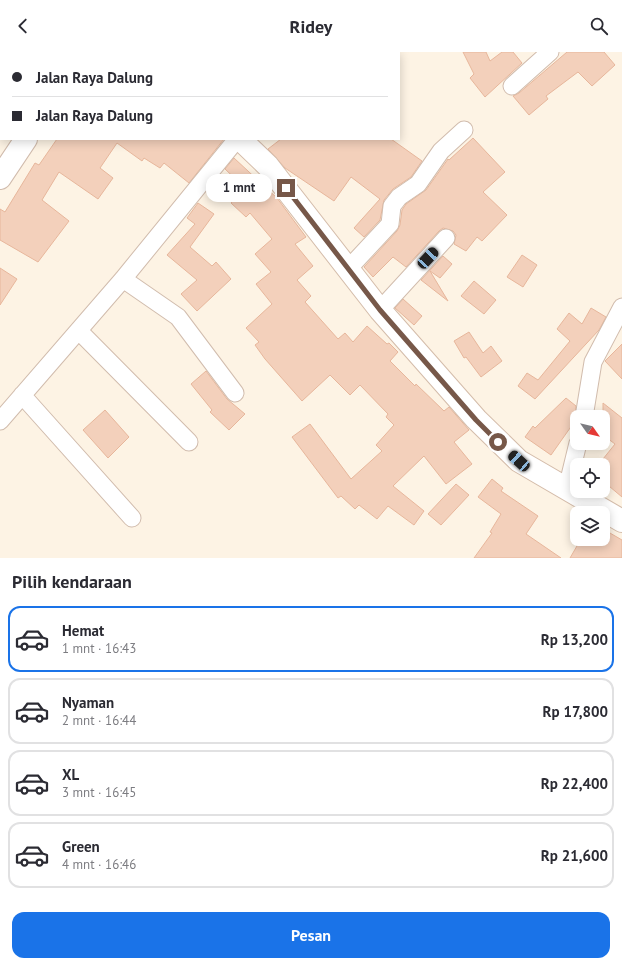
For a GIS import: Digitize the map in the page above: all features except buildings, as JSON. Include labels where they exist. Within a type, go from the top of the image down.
[{"type":"main road","points":[[0,178],[25,140]]},
{"type":"main road","points":[[240,140],[268,166],[349,268],[380,310],[476,420],[498,442],[519,461],[622,521]]},
{"type":"street","points":[[512,86],[550,52]]},
{"type":"street","points":[[349,268],[390,224],[392,206],[399,197],[418,184],[441,151],[464,130]]},
{"type":"street","points":[[0,421],[124,279],[238,140]]},
{"type":"street","points":[[380,310],[446,238]]},
{"type":"street","points":[[124,279],[178,318],[235,392]]},
{"type":"street","points":[[585,410],[593,362],[622,307]]},
{"type":"street","points":[[79,331],[189,442]]},
{"type":"street","points":[[22,395],[132,518]]},
{"type":"street","points":[[563,486],[570,476],[576,450]]},
{"type":"route","points":[[286,188],[380,310],[428,363],[476,420],[498,442]]}]
